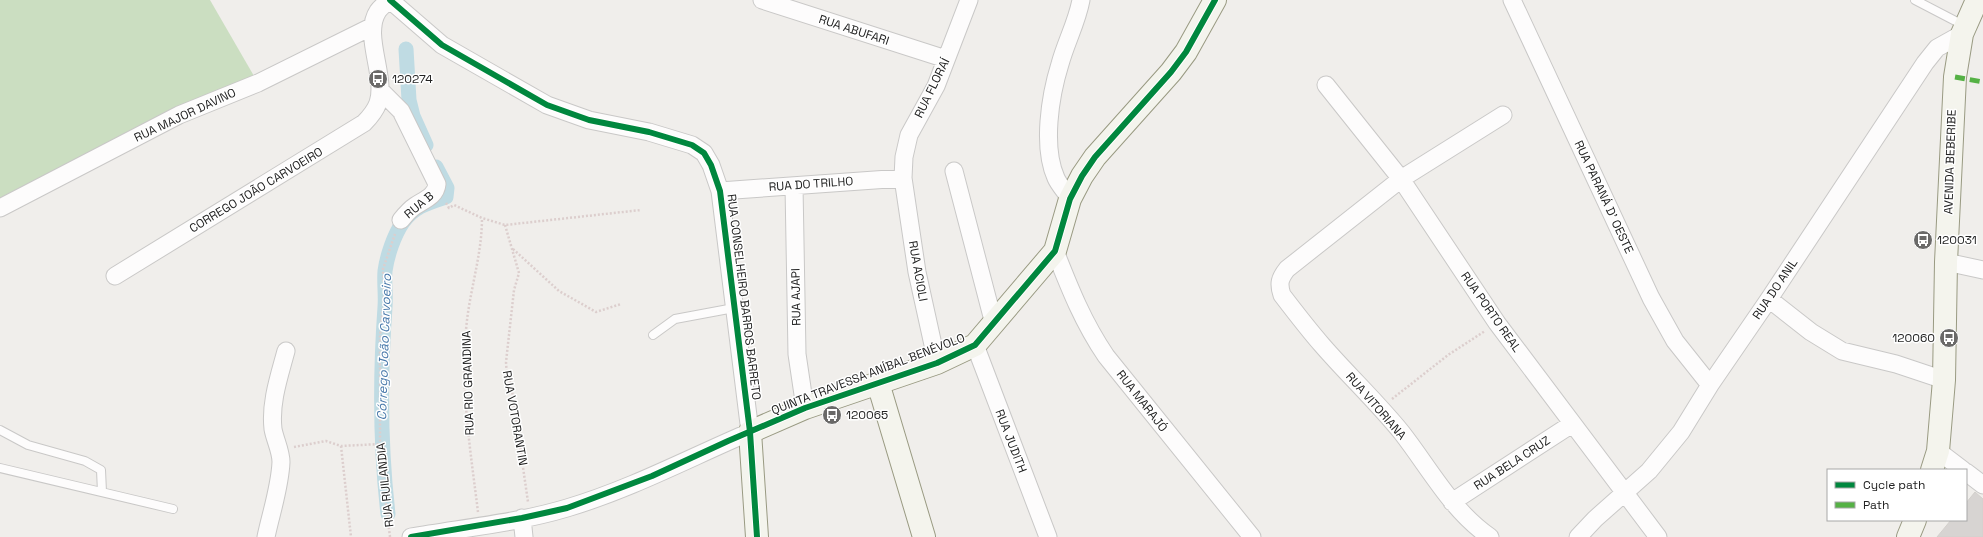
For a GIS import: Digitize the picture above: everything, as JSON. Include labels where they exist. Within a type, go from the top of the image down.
[{"type":"street","points":[[380,90],[373,26],[378,11],[390,0]]},
{"type":"street","name":"RUA CONSELHEIRO BARROS BARRETO","points":[[390,0],[442,45],[463,59],[547,105],[589,120],[649,132],[692,145],[704,153],[711,165],[720,191],[750,432],[757,537]]},
{"type":"street","name":"RUA ABUFARI","points":[[762,0],[946,59]]},
{"type":"street","name":"RUA FLORAÍ","points":[[903,178],[904,157],[908,135],[936,86],[969,0]]},
{"type":"street","points":[[1070,199],[1056,178],[1050,152],[1051,102],[1060,64],[1078,16],[1081,0]]},
{"type":"street","name":"QUINTA TRAVESSA ANÍBAL BENÉVOLO","points":[[411,537],[526,517],[567,508],[634,484],[806,408],[937,363],[975,345],[1055,251],[1070,199],[1082,176],[1096,157],[1161,85],[1186,52],[1215,0]]},
{"type":"street","name":"RUA PARANÁ D' OESTE","points":[[1512,0],[1654,303],[1675,341],[1710,385]]},
{"type":"street","name":"AVENIDA BEBERIBE","points":[[1935,460],[1944,380],[1946,262],[1953,96],[1964,31],[1977,0]]},
{"type":"street","name":"RUA MAJOR DAVINO","points":[[0,208],[179,115],[258,82],[373,26]]},
{"type":"street","name":"RUA DO ANIL","points":[[1578,537],[1594,519],[1648,471],[1681,432],[1710,385],[1770,299],[1925,63],[1937,48],[1964,31]]},
{"type":"street","name":"RUA PORTO REAL","points":[[1326,85],[1401,179],[1498,323],[1572,424],[1658,537]]},
{"type":"street","name":"RUA B","points":[[380,90],[401,111],[435,178],[437,189],[433,195],[414,206],[401,220]]},
{"type":"street","name":"CORREGO JOÃO CARVOEIRO","points":[[115,276],[364,123],[373,113],[378,102],[380,90]]},
{"type":"street","points":[[1401,179],[1504,115]]},
{"type":"street","points":[[954,171],[994,324]]},
{"type":"street","name":"RUA DO TRILHO","points":[[720,191],[903,178]]},
{"type":"street","name":"RUA ACIOLI","points":[[903,178],[917,272],[937,363]]},
{"type":"street","name":"RUA VITORIANA","points":[[1401,179],[1287,269],[1281,277],[1279,285],[1282,295],[1322,345],[1381,408],[1403,434],[1452,502],[1467,519],[1490,537]]},
{"type":"street","name":"RUA AJAPI","points":[[794,186],[797,354],[806,408]]},
{"type":"street","name":"RUA MARAJÓ","points":[[1055,251],[1071,293],[1089,331],[1106,356],[1252,537]]},
{"type":"street","points":[[1946,262],[1983,270]]},
{"type":"street","points":[[1770,299],[1811,332],[1842,351],[1896,364],[1944,380]]},
{"type":"street","name":"RUA JUDITH","points":[[975,345],[1048,537]]},
{"type":"street","points":[[266,537],[280,473],[281,461],[273,430],[273,412],[275,392],[286,351]]},
{"type":"street","points":[[878,383],[924,537]]},
{"type":"street","name":"RUA BELA CRUZ","points":[[1452,502],[1572,424]]},
{"type":"street","points":[[1935,460],[1960,469]]},
{"type":"street","points":[[1967,473],[1983,485]]},
{"type":"street","points":[[524,537],[526,517]]},
{"type":"street","points":[[1908,537],[1915,521]]},
{"type":"lane","points":[[1915,0],[1964,31]]},
{"type":"lane","points":[[653,334],[675,319],[734,308]]},
{"type":"lane","points":[[0,430],[28,445],[85,461],[101,470],[102,492]]},
{"type":"lane","points":[[0,468],[173,509]]},
{"type":"path","points":[[448,208],[454,205],[482,218],[505,225],[641,210]]},
{"type":"path","points":[[512,249],[559,291],[596,312],[621,304]]},
{"type":"path","points":[[1381,408],[1448,355],[1498,323]]},
{"type":"path","points":[[279,449],[326,441],[342,446],[380,444]]},
{"type":"path","points":[[342,446],[351,537]]},
{"type":"green space","points":[[0,0],[210,0],[258,83],[0,208]]},
{"type":"building","points":[[1975,492],[1983,499],[1983,537],[1937,537],[1950,521],[1967,521],[1967,502]]},
{"type":"waterway","name":"Córrego João Carvoeiro","points":[[406,49],[409,100],[413,116],[426,145]]},
{"type":"waterway","name":"Córrego João Carvoeiro","points":[[388,514],[382,436],[382,359],[385,271],[391,246],[403,222],[412,212],[417,209],[428,203],[446,197],[447,188],[436,167]]},
{"type":"marked path","points":[[1955,77],[1983,82]]},
{"type":"cycle path","points":[[390,0],[442,45],[547,105],[589,120],[649,132],[692,145],[704,153],[711,165],[720,191],[750,432],[757,537]]},
{"type":"cycle path","points":[[411,537],[522,518],[567,508],[652,476],[805,408],[937,363],[975,345],[1055,251],[1070,199],[1082,176],[1095,157],[1171,72],[1186,52],[1215,0]]},
{"type":"place","name":"120274","points":[[378,79]]},
{"type":"place","name":"120031","points":[[1923,240]]},
{"type":"place","name":"120060","points":[[1949,338]]},
{"type":"place","name":"120065","points":[[832,415]]}]
